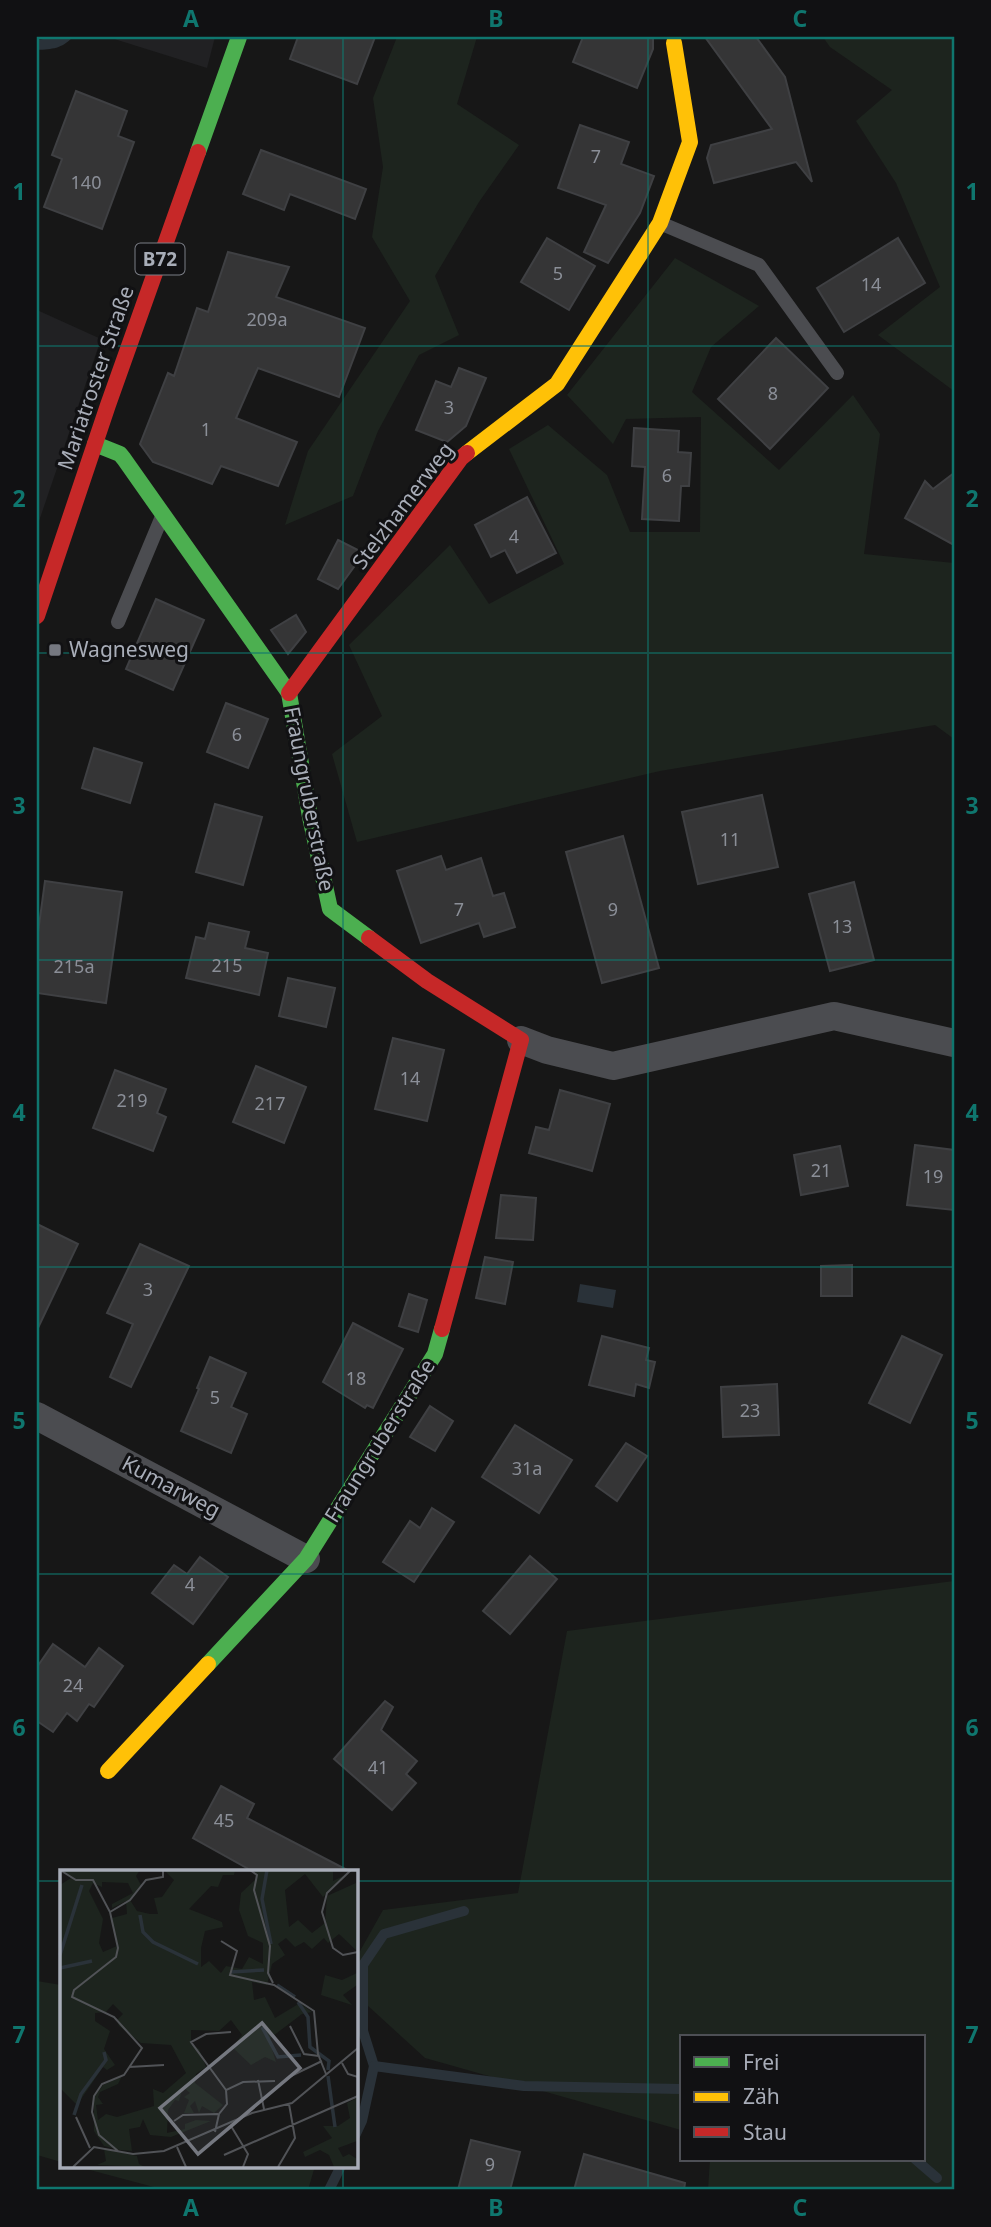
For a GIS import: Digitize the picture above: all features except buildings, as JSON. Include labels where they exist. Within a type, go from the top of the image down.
[{"type":"street","name":"Mariatroster Straße","points":[[37,616],[239,37]]},
{"type":"street","name":"Stelzhamerweg","points":[[289,693],[461,458],[557,384],[660,223],[690,142],[674,43]]},
{"type":"street","name":"Fraungruberstraße","points":[[95,444],[120,454],[289,693],[310,817],[330,909],[426,981],[521,1040],[547,1050],[613,1066],[834,1016],[954,1043]]},
{"type":"street","name":"Fraungruberstraße","points":[[108,1771],[306,1559],[435,1354],[521,1040]]},
{"type":"street","name":"Kumarweg","points":[[37,1416],[306,1559]]},
{"type":"lane","points":[[660,223],[758,265],[837,373]]},
{"type":"lane","points":[[118,622],[163,514]]},
{"type":"shaded area","points":[[73,37],[56,48],[37,50],[37,40]]},
{"type":"shaded area","points":[[108,37],[215,37],[207,68]]},
{"type":"shaded area","points":[[397,37],[477,37],[457,104],[519,145],[479,202],[435,276],[459,335],[419,355],[378,431],[353,496],[285,525],[308,451],[410,301],[372,237],[383,167],[373,98]]},
{"type":"shaded area","points":[[823,37],[954,37],[954,391],[878,335],[940,287],[896,183],[856,121],[892,90],[830,47]]},
{"type":"shaded area","points":[[675,258],[759,306],[711,347],[692,392],[779,470],[853,395],[880,434],[864,554],[954,563],[954,739],[935,725],[660,771],[357,842],[332,754],[382,716],[349,645],[450,545],[489,604],[564,564],[509,449],[548,425],[607,475],[630,532],[700,532],[701,417],[626,419],[613,444],[567,395]]},
{"type":"shaded area","points":[[37,310],[101,339],[37,527]]},
{"type":"shaded area","points":[[580,1284],[616,1290],[613,1308],[577,1302]]},
{"type":"shaded area","points":[[954,1581],[954,2190],[708,2190],[710,2160],[925,2160],[925,2035],[680,2035],[680,2130],[425,2058],[357,1996],[357,1956],[383,1910],[518,1893],[567,1631]]},
{"type":"shaded area","points":[[37,1981],[60,1985],[60,2162],[37,2155]]},
{"type":"shaded area","points":[[82,2168],[314,2168],[308,2190],[165,2190]]},
{"type":"waterway","points":[[374,2066],[363,2031],[363,1965],[384,1934],[464,1911]]},
{"type":"waterway","points":[[357,2132],[362,2121],[374,2066],[524,2086],[680,2089]]},
{"type":"waterway","points":[[916,2160],[937,2178]]},
{"type":"waterway","points":[[329,2190],[340,2168]]},
{"type":"traffic: fast","points":[[198,152],[239,37]]},
{"type":"traffic: fast","points":[[95,444],[120,454],[124,459],[289,693],[310,817],[330,909],[369,938]]},
{"type":"traffic: fast","points":[[208,1664],[306,1559],[435,1354],[442,1329]]},
{"type":"traffic: slow","points":[[467,453],[557,384],[660,223],[690,142],[674,43]]},
{"type":"traffic: slow","points":[[108,1771],[208,1664]]},
{"type":"traffic: jam","points":[[37,616],[198,152]]},
{"type":"traffic: jam","points":[[289,693],[467,453]]},
{"type":"traffic: jam","points":[[369,938],[427,981],[521,1040],[442,1329]]},
{"type":"place","name":"Wagnesweg","points":[[55,650]]}]
